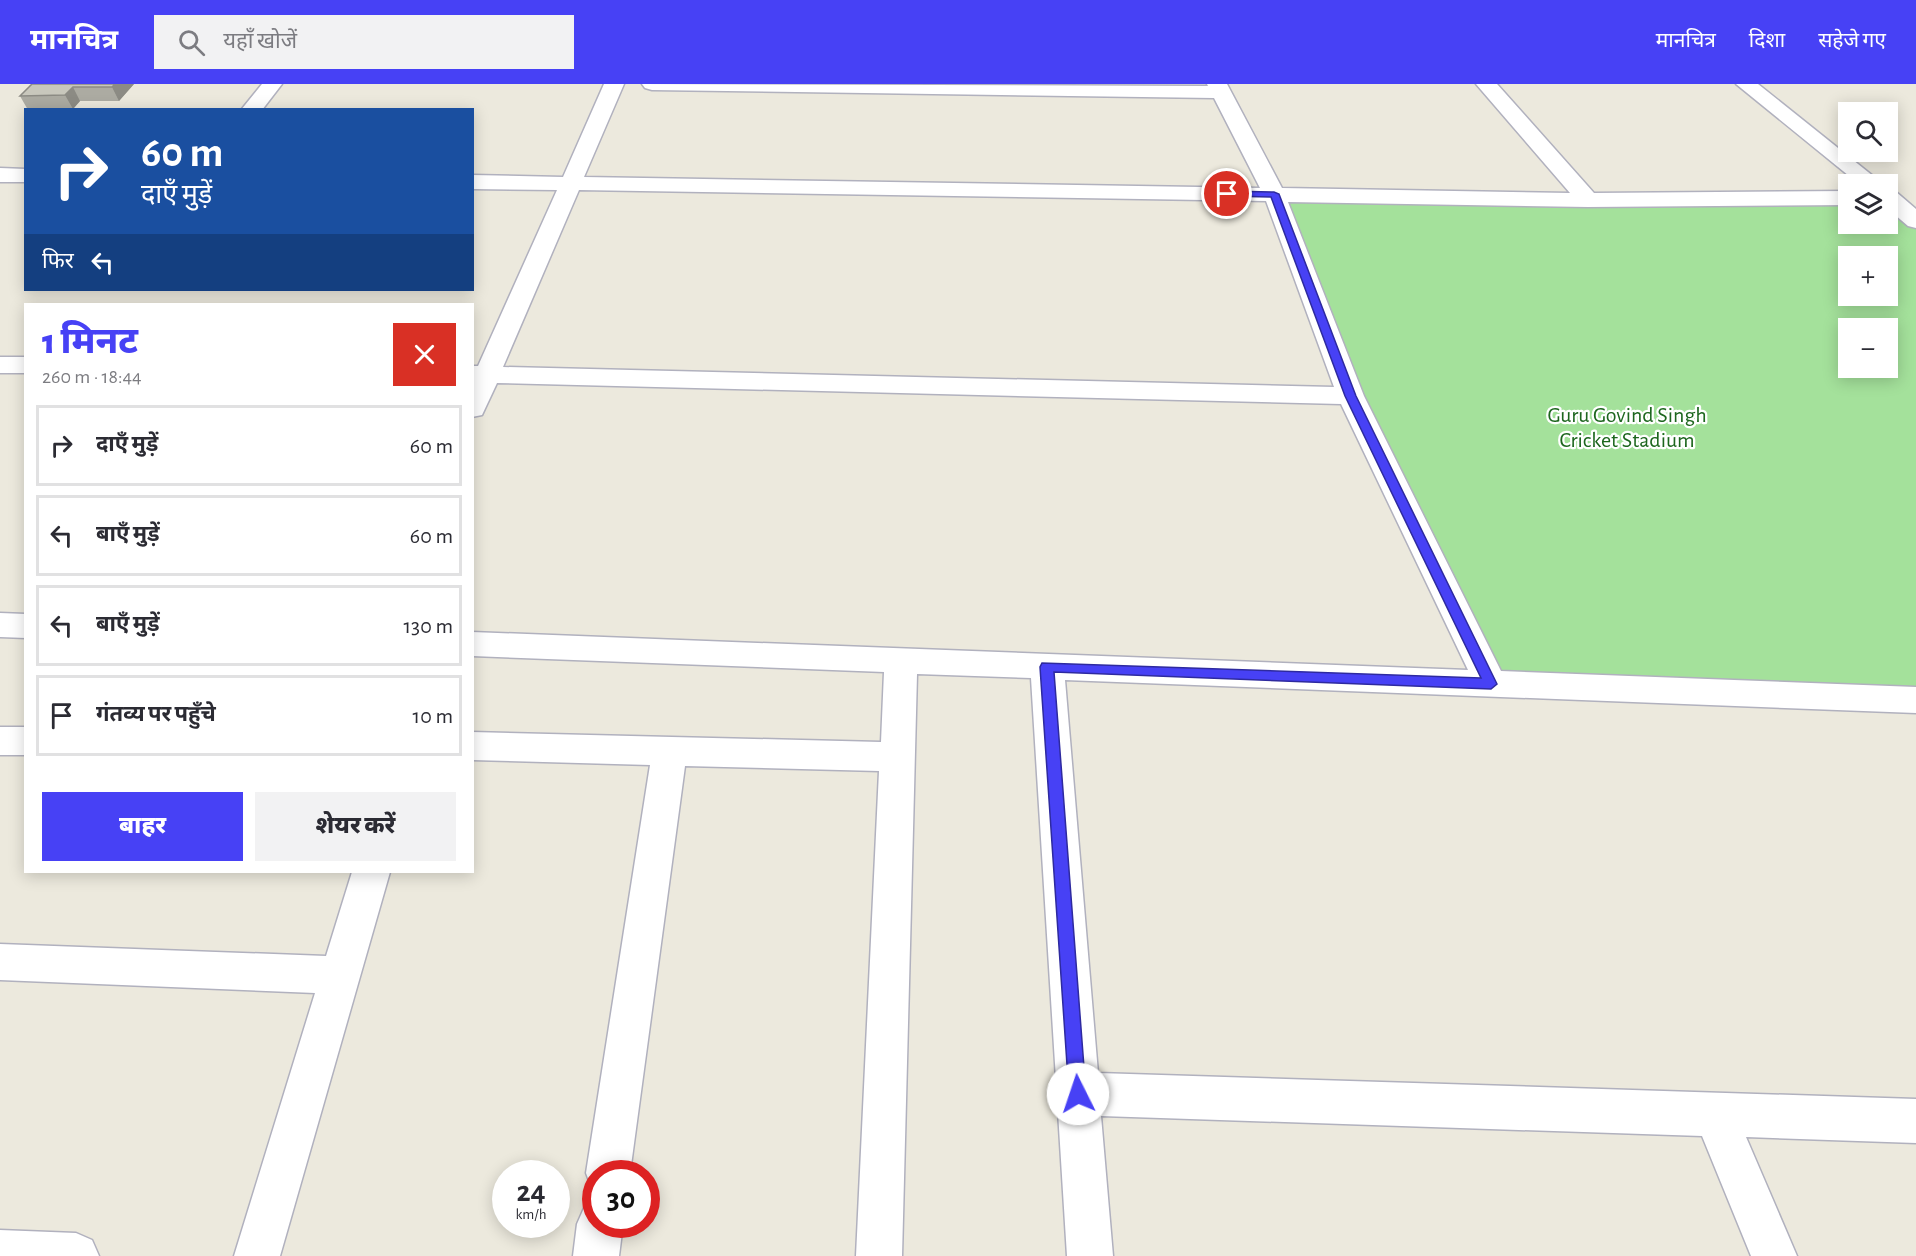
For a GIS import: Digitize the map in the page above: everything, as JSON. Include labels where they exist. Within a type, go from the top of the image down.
[{"type":"street","points":[[253,108],[272,84]]},
{"type":"street","points":[[474,399],[479,374],[570,184],[614,84]]},
{"type":"street","points":[[652,84],[1219,88],[1274,194],[1351,396],[1491,684]]},
{"type":"street","points":[[1486,84],[1588,200]]},
{"type":"street","points":[[1746,84],[1859,174]]},
{"type":"street","points":[[0,175],[24,176]]},
{"type":"street","points":[[474,182],[1588,200],[1838,198]]},
{"type":"street","points":[[1898,206],[1916,221]]},
{"type":"street","points":[[0,364],[24,365]]},
{"type":"street","points":[[479,374],[1351,396]]},
{"type":"street","points":[[0,625],[24,626]]},
{"type":"street","points":[[474,644],[1916,700]]},
{"type":"street","points":[[879,1256],[901,661]]},
{"type":"street","points":[[1047,667],[1090,1256]]},
{"type":"street","points":[[0,741],[24,741]]},
{"type":"street","points":[[474,746],[897,757]]},
{"type":"street","points":[[610,1160],[670,751]]},
{"type":"street","points":[[257,1256],[371,873]]},
{"type":"street","points":[[0,963],[341,975]]},
{"type":"street","points":[[1078,1094],[1916,1121]]},
{"type":"street","points":[[1715,1115],[1774,1256]]},
{"type":"street","points":[[596,1256],[598,1238]]},
{"type":"street","points":[[0,1253],[76,1256]]},
{"type":"green space","name":"Guru Govind Singh Cricket Stadium","points":[[1274,194],[1838,198],[1838,234],[1898,234],[1898,207],[1916,223],[1916,700],[1491,684]]},
{"type":"building","points":[[32,84],[115,84],[112,87],[73,87],[65,95],[20,96]]},
{"type":"route","points":[[1078,1094],[1047,667],[1491,684],[1351,396],[1274,194],[1227,194]]}]
